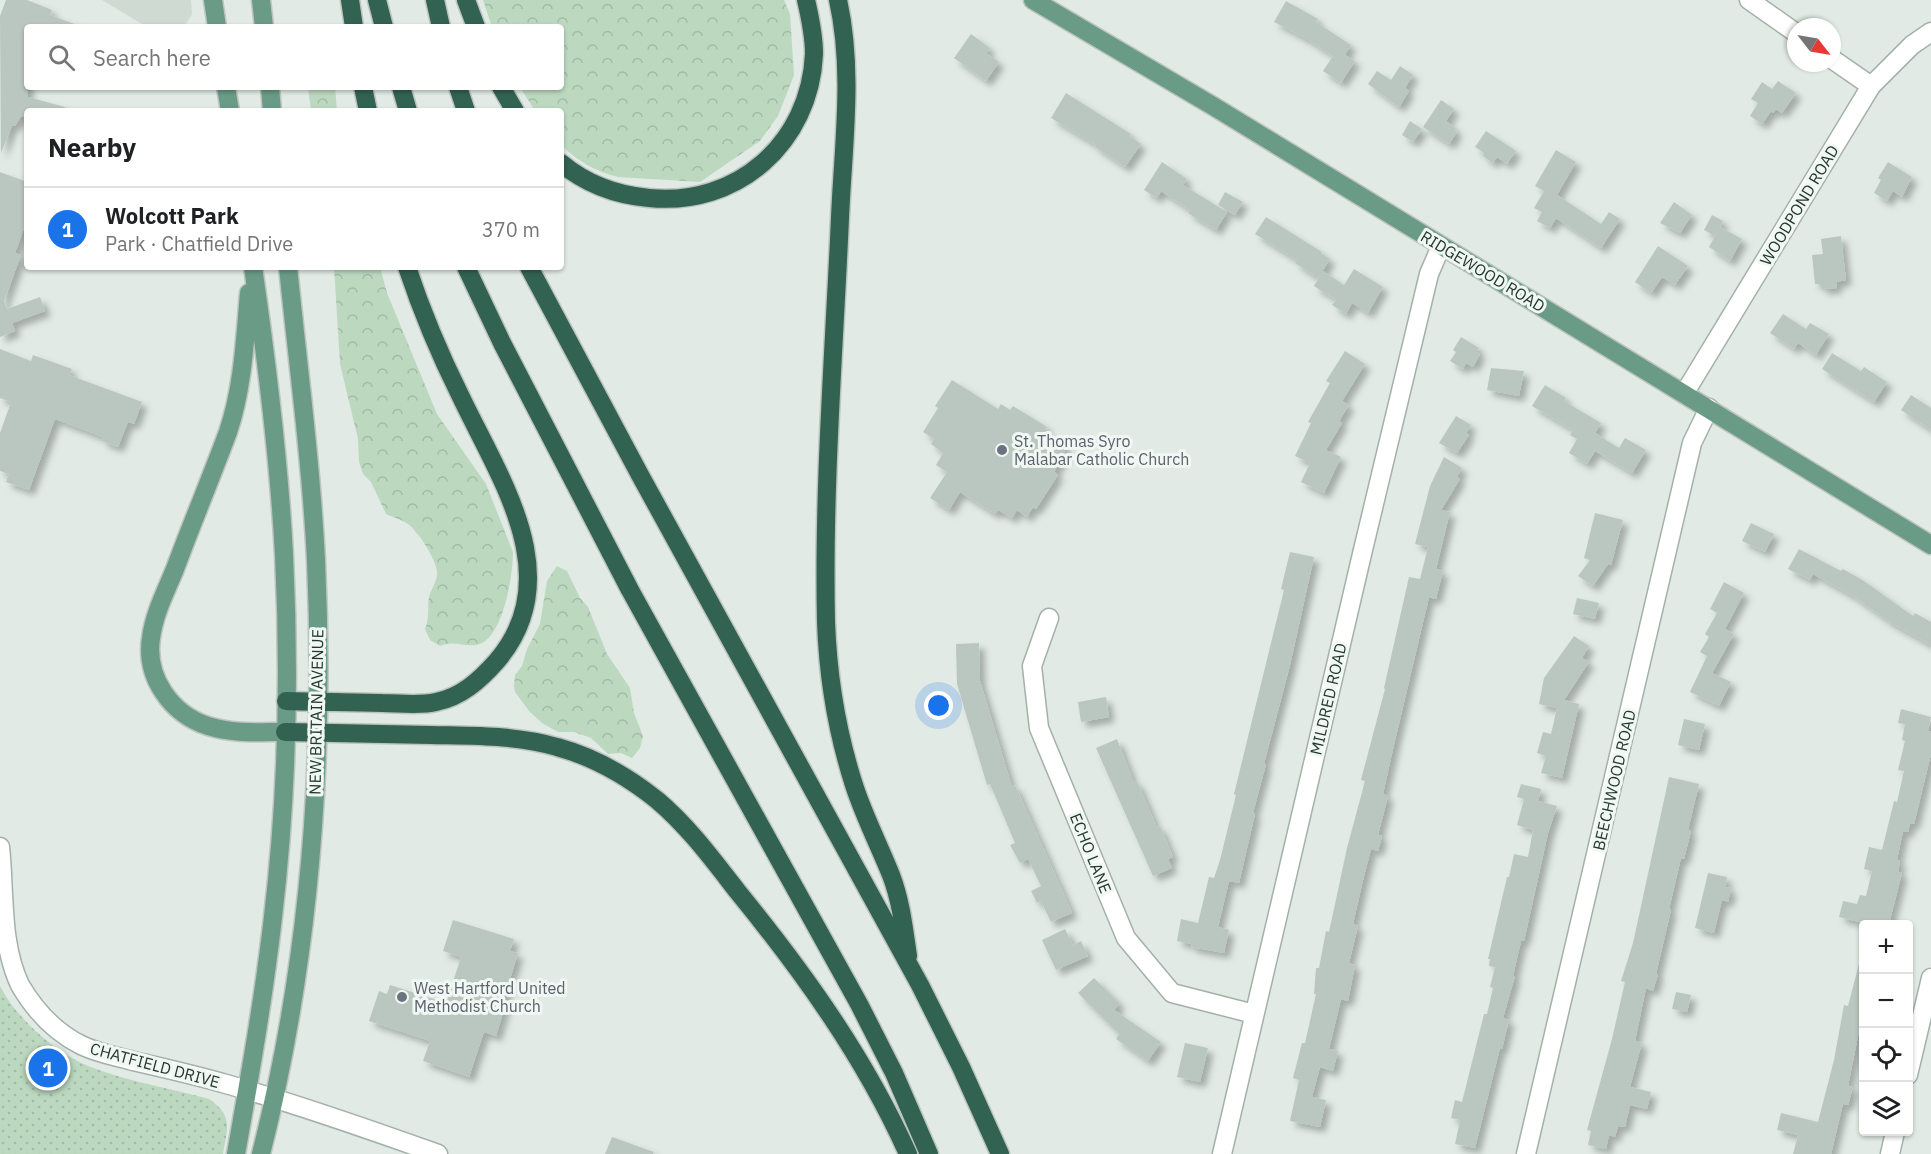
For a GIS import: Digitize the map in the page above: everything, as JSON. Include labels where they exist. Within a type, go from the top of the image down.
[{"type":"highway","points":[[350,0],[354,24]]},
{"type":"highway","points":[[377,0],[383,24]]},
{"type":"highway","points":[[435,0],[440,24]]},
{"type":"highway","points":[[466,0],[475,24]]},
{"type":"highway","points":[[564,165],[577,175],[604,188],[655,199],[699,197],[720,190],[744,177],[758,167],[782,143],[794,127],[807,96],[814,53],[806,0]]},
{"type":"highway","points":[[838,0],[844,31],[846,94],[829,466],[826,588],[829,659],[835,713],[846,758],[864,813],[894,883],[909,967]]},
{"type":"highway","points":[[364,90],[367,108]]},
{"type":"highway","points":[[402,90],[407,108]]},
{"type":"highway","points":[[459,90],[465,108]]},
{"type":"highway","points":[[503,90],[513,108]]},
{"type":"highway","points":[[286,701],[421,704],[436,702],[457,694],[475,683],[504,651],[517,631],[526,606],[528,562],[516,514],[497,469],[445,363],[408,270]]},
{"type":"highway","points":[[467,270],[502,343],[630,590],[864,1013],[894,1073],[928,1154]]},
{"type":"highway","points":[[531,270],[628,454],[909,967],[953,1050],[1000,1154]]},
{"type":"highway","points":[[285,732],[464,736],[543,743],[588,758],[639,786],[668,810],[696,839],[817,994],[870,1081],[908,1154]]},
{"type":"main road","points":[[213,0],[217,24]]},
{"type":"main road","points":[[261,0],[264,24]]},
{"type":"main road","name":"RIDGEWOOD ROAD","points":[[1033,0],[1203,100],[1931,545]]},
{"type":"main road","points":[[226,90],[230,108]]},
{"type":"main road","points":[[270,90],[272,108]]},
{"type":"main road","points":[[253,270],[242,372],[232,420],[162,600],[151,637],[151,655],[154,674],[164,693],[190,718],[224,730],[285,732]]},
{"type":"main road","name":"NEW BRITAIN AVENUE","points":[[236,1154],[266,974],[276,896],[286,701],[285,582],[281,515],[271,407],[253,270]]},
{"type":"main road","name":"NEW BRITAIN AVENUE","points":[[261,1154],[291,1019],[303,933],[312,844],[317,702],[317,608],[313,507],[288,270]]},
{"type":"street","points":[[1749,0],[1787,27]]},
{"type":"street","name":"WOODPOND ROAD","points":[[1684,394],[1871,86],[1912,45],[1931,32]]},
{"type":"street","points":[[1841,65],[1871,86]]},
{"type":"street","name":"MILDRED ROAD","points":[[1222,1154],[1429,274],[1441,246]]},
{"type":"street","name":"BEECHWOOD ROAD","points":[[1526,1154],[1692,443],[1709,408]]},
{"type":"street","name":"ECHO LANE","points":[[1049,618],[1032,666],[1040,728],[1126,938],[1172,993],[1254,1014]]},
{"type":"street","name":"CHATFIELD DRIVE","points":[[0,847],[0,903],[5,944],[11,966],[19,984],[44,1018],[81,1045],[105,1054],[248,1090],[438,1154]]},
{"type":"street","points":[[1913,1054],[1931,978]]},
{"type":"street","points":[[1890,1154],[1894,1136]]},
{"type":"shaded area","points":[[102,0],[191,0],[192,14],[186,24],[142,24]]},
{"type":"green space","points":[[483,0],[784,0],[790,14],[794,75],[778,116],[760,141],[700,182],[618,177],[588,165],[567,151],[564,148],[564,108],[533,108],[522,90],[564,90],[564,24],[491,24]]},
{"type":"green space","points":[[308,90],[335,90],[337,108],[311,108]]},
{"type":"green space","points":[[334,270],[381,270],[387,293],[437,414],[486,484],[513,552],[505,606],[500,620],[485,641],[476,645],[440,646],[430,640],[425,629],[429,597],[437,575],[435,563],[422,540],[408,524],[386,514],[371,482],[363,474],[359,462],[358,439],[340,364]]},
{"type":"green space","points":[[557,566],[567,571],[580,598],[588,607],[607,654],[630,688],[634,713],[643,736],[640,748],[632,758],[621,753],[608,754],[591,738],[574,732],[558,732],[542,723],[529,711],[515,692],[515,675],[522,666],[527,649],[540,624],[547,581]]},
{"type":"green space","points":[[0,986],[26,1022],[50,1043],[75,1060],[117,1076],[209,1099],[217,1105],[227,1123],[223,1154],[0,1154]]},
{"type":"building","points":[[6,0],[27,0],[52,10],[50,15],[75,24],[24,24],[24,90],[28,90],[28,97],[65,107],[24,108],[24,117],[21,116],[15,126],[12,125],[1,153],[0,16]]},
{"type":"building","points":[[1286,1],[1318,19],[1316,22],[1351,45],[1345,55],[1355,61],[1341,83],[1323,71],[1333,56],[1274,22]]},
{"type":"building","points":[[971,34],[990,48],[986,53],[999,62],[986,81],[954,58]]},
{"type":"building","points":[[1400,66],[1413,75],[1405,88],[1409,91],[1399,107],[1368,84],[1377,71],[1391,80]]},
{"type":"building","points":[[1778,81],[1796,93],[1782,113],[1776,109],[1773,113],[1771,111],[1762,124],[1750,116],[1758,103],[1751,99],[1762,82],[1772,89]]},
{"type":"building","points":[[1066,93],[1131,134],[1129,136],[1141,144],[1125,167],[1094,146],[1096,145],[1051,118]]},
{"type":"building","points":[[1441,100],[1454,109],[1446,121],[1457,132],[1449,144],[1423,127]]},
{"type":"building","points":[[1410,121],[1422,129],[1413,142],[1402,135]]},
{"type":"building","points":[[1486,131],[1516,151],[1507,164],[1497,157],[1493,163],[1475,147]]},
{"type":"building","points":[[1556,150],[1576,162],[1557,195],[1601,224],[1609,212],[1620,219],[1601,248],[1556,218],[1550,228],[1537,221],[1542,212],[1534,208],[1544,191],[1535,186]]},
{"type":"building","points":[[1162,162],[1187,179],[1183,185],[1227,212],[1216,230],[1188,213],[1190,210],[1161,191],[1157,198],[1144,190]]},
{"type":"building","points":[[1888,162],[1912,177],[1902,197],[1893,191],[1887,201],[1874,193],[1881,180],[1878,178]]},
{"type":"building","points":[[0,172],[24,181],[24,228],[15,253],[21,255],[4,301],[7,309],[40,297],[45,311],[12,323],[15,331],[0,337]]},
{"type":"building","points":[[1225,192],[1243,202],[1235,215],[1218,205]]},
{"type":"building","points":[[1674,202],[1692,215],[1680,233],[1660,223]]},
{"type":"building","points":[[1712,215],[1723,221],[1715,236],[1704,230]]},
{"type":"building","points":[[1266,217],[1330,259],[1318,278],[1295,263],[1297,260],[1255,234]]},
{"type":"building","points":[[1720,227],[1742,239],[1730,261],[1709,247]]},
{"type":"building","points":[[1841,236],[1846,280],[1836,282],[1837,288],[1822,289],[1822,284],[1815,284],[1812,255],[1823,254],[1821,239]]},
{"type":"building","points":[[1658,246],[1688,266],[1675,285],[1662,277],[1651,293],[1635,282]]},
{"type":"building","points":[[1354,269],[1383,287],[1368,313],[1352,303],[1346,314],[1332,305],[1336,300],[1314,286],[1323,271],[1344,285]]},
{"type":"building","points":[[1783,314],[1806,329],[1810,323],[1829,334],[1816,355],[1798,343],[1794,349],[1770,333]]},
{"type":"building","points":[[1461,337],[1479,348],[1476,352],[1480,354],[1473,367],[1466,363],[1463,369],[1450,361],[1456,352],[1453,350]]},
{"type":"building","points":[[0,349],[31,361],[33,355],[72,369],[69,375],[142,402],[134,424],[128,422],[118,447],[102,441],[103,437],[55,419],[29,490],[6,482],[9,474],[0,471],[0,433],[11,402],[0,398]]},
{"type":"building","points":[[1345,351],[1365,364],[1342,401],[1349,405],[1339,421],[1342,423],[1326,450],[1341,457],[1324,493],[1301,482],[1310,463],[1295,456],[1311,423],[1308,422],[1330,383],[1326,381]]},
{"type":"building","points":[[1832,353],[1861,371],[1864,367],[1887,382],[1874,402],[1822,369]]},
{"type":"building","points":[[1491,368],[1524,371],[1519,396],[1487,390]]},
{"type":"building","name":"St. Thomas Syro Malabar Catholic Church","points":[[952,380],[998,409],[1001,404],[1010,410],[1013,406],[1047,427],[1044,431],[1064,443],[1065,452],[1054,472],[1058,475],[1036,509],[1033,507],[1027,517],[1017,510],[1012,518],[998,510],[995,514],[960,492],[949,510],[930,498],[947,472],[936,465],[943,453],[931,444],[934,439],[923,432],[938,408],[935,406]]},
{"type":"building","points":[[1545,385],[1566,398],[1564,401],[1601,423],[1595,433],[1619,448],[1625,438],[1646,450],[1632,473],[1595,451],[1587,464],[1569,453],[1577,439],[1570,435],[1573,430],[1532,406]]},
{"type":"building","points":[[1911,395],[1931,408],[1931,430],[1901,410]]},
{"type":"building","points":[[1456,416],[1471,425],[1466,433],[1469,435],[1457,453],[1439,443]]},
{"type":"building","points":[[1444,457],[1462,468],[1457,477],[1460,479],[1441,510],[1450,512],[1436,569],[1443,571],[1436,599],[1429,597],[1383,794],[1388,796],[1378,835],[1382,836],[1378,851],[1371,849],[1353,924],[1358,926],[1349,963],[1355,965],[1348,1001],[1341,999],[1329,1049],[1338,1051],[1333,1071],[1320,1067],[1312,1097],[1326,1100],[1320,1127],[1290,1121],[1299,1080],[1293,1078],[1302,1043],[1305,1043],[1316,994],[1314,994],[1316,968],[1319,968],[1326,931],[1329,932],[1347,848],[1365,781],[1361,780],[1385,689],[1409,577],[1420,579],[1428,547],[1415,544],[1430,486]]},
{"type":"building","points":[[1595,513],[1623,520],[1611,565],[1608,564],[1593,586],[1578,576],[1590,560],[1584,558]]},
{"type":"building","points":[[1751,523],[1774,534],[1765,552],[1742,541]]},
{"type":"building","points":[[1799,549],[1841,571],[1843,569],[1913,616],[1915,613],[1931,622],[1931,645],[1813,574],[1810,580],[1788,569]]},
{"type":"building","points":[[1290,552],[1314,557],[1290,665],[1264,764],[1266,764],[1253,813],[1255,814],[1239,883],[1229,881],[1218,927],[1229,930],[1224,953],[1191,947],[1192,944],[1177,941],[1181,919],[1198,923],[1209,877],[1214,878],[1220,860],[1284,590],[1281,589]]},
{"type":"building","points":[[1724,582],[1744,593],[1725,629],[1734,634],[1712,673],[1731,682],[1719,706],[1690,692],[1707,656],[1700,652],[1709,637],[1705,634],[1717,613],[1710,609]]},
{"type":"building","points":[[1577,598],[1599,603],[1595,619],[1573,614]]},
{"type":"building","points":[[1574,636],[1589,646],[1582,658],[1589,662],[1564,700],[1579,704],[1562,778],[1541,773],[1546,756],[1537,753],[1543,732],[1551,734],[1557,708],[1539,704],[1544,678]]},
{"type":"building","points":[[979,643],[980,681],[1012,787],[1015,785],[1072,913],[1051,922],[1041,901],[1037,903],[1031,891],[1041,886],[1028,859],[1020,863],[1010,845],[1015,843],[990,784],[987,785],[957,684],[956,644]]},
{"type":"building","points":[[1106,697],[1109,717],[1081,722],[1078,702]]},
{"type":"building","points":[[1901,709],[1931,717],[1928,731],[1931,732],[1931,754],[1914,824],[1910,823],[1908,832],[1903,831],[1897,860],[1900,861],[1898,872],[1902,873],[1890,920],[1859,920],[1859,922],[1839,917],[1843,901],[1857,904],[1860,895],[1866,896],[1872,871],[1864,869],[1869,847],[1882,850],[1894,801],[1897,802],[1904,771],[1898,770],[1905,741],[1902,740],[1905,724],[1898,723]]},
{"type":"building","points":[[1684,719],[1705,724],[1699,750],[1678,745]]},
{"type":"building","points":[[1117,739],[1134,783],[1137,781],[1157,828],[1160,826],[1173,857],[1168,859],[1172,868],[1153,876],[1096,748]]},
{"type":"building","points":[[1669,777],[1699,784],[1688,830],[1691,831],[1684,859],[1681,858],[1669,909],[1671,910],[1656,974],[1658,974],[1653,991],[1646,988],[1635,1041],[1642,1043],[1630,1087],[1651,1092],[1647,1109],[1630,1105],[1625,1127],[1618,1126],[1615,1137],[1609,1135],[1606,1149],[1588,1145],[1591,1131],[1587,1130],[1612,1039],[1625,982],[1621,981],[1633,943]]},
{"type":"building","points":[[1521,784],[1541,789],[1538,801],[1557,806],[1548,833],[1524,941],[1521,941],[1513,976],[1515,976],[1503,1018],[1509,1020],[1475,1148],[1455,1144],[1460,1120],[1451,1118],[1455,1100],[1462,1102],[1484,1014],[1487,1014],[1495,967],[1489,966],[1490,959],[1488,959],[1507,877],[1509,877],[1514,854],[1528,857],[1533,830],[1517,825],[1524,799],[1517,797]]},
{"type":"building","points":[[1708,873],[1727,877],[1725,887],[1731,888],[1728,902],[1722,900],[1714,933],[1695,928]]},
{"type":"building","name":"West Hartford United Methodist Church","points":[[453,920],[514,939],[510,951],[518,953],[503,1002],[506,1003],[496,1036],[484,1032],[469,1077],[423,1061],[430,1041],[369,1021],[379,991],[387,994],[390,985],[446,1003],[461,957],[443,951]]},
{"type":"building","points":[[1065,929],[1073,945],[1081,941],[1088,956],[1056,970],[1042,940]]},
{"type":"building","points":[[1859,964],[1859,1031],[1848,1086],[1853,1087],[1848,1105],[1843,1104],[1831,1154],[1793,1154],[1798,1135],[1777,1130],[1781,1113],[1818,1122],[1834,1060],[1844,1005],[1848,1006]]},
{"type":"building","points":[[1094,978],[1120,1004],[1114,1010],[1161,1042],[1148,1061],[1116,1039],[1119,1034],[1078,993]]},
{"type":"building","points":[[1676,992],[1691,995],[1687,1012],[1672,1009]]},
{"type":"building","points":[[1185,1043],[1208,1048],[1200,1082],[1177,1077]]},
{"type":"building","points":[[612,1137],[654,1152],[653,1154],[605,1154]]},
{"type":"place","name":"St. Thomas Syro Malabar Catholic Church","points":[[1002,450]]},
{"type":"place","name":"West Hartford United Methodist Church","points":[[402,997]]},
{"type":"place","name":"Wolcott Park","points":[[48,1068]]}]
